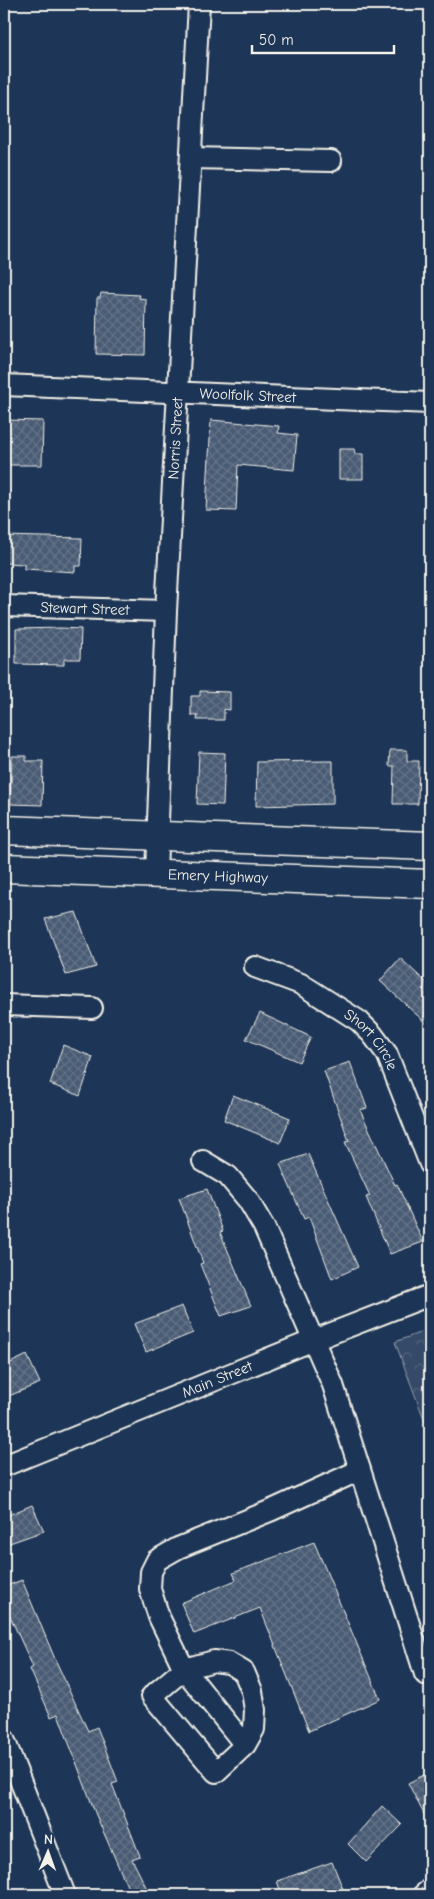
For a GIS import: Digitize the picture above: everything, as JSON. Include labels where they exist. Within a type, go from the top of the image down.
[{"type":"highway","points":[[4,830],[430,846]]},
{"type":"highway","name":"Emery Highway","points":[[4,868],[430,884]]},
{"type":"street","name":"Norris Street","points":[[156,873],[166,611],[179,393],[198,4]]},
{"type":"street","points":[[191,158],[331,161]]},
{"type":"street","name":"Woolfolk Street","points":[[4,385],[430,402]]},
{"type":"street","name":"Stewart Street","points":[[4,606],[166,611]]},
{"type":"street","name":"Short Circle","points":[[255,967],[301,984],[359,1021],[372,1034],[387,1054],[430,1164]]},
{"type":"street","points":[[4,1005],[92,1008]]},
{"type":"street","points":[[203,1161],[228,1176],[248,1200],[264,1227],[314,1340],[333,1385],[425,1674]]},
{"type":"street","name":"Main Street","points":[[4,1466],[430,1295]]},
{"type":"street","points":[[245,1745],[184,1669],[159,1617],[150,1589],[151,1572],[157,1560],[178,1548],[272,1510],[360,1470]]},
{"type":"street","points":[[214,1661],[229,1663],[244,1672],[252,1691],[255,1710],[254,1729],[245,1745],[216,1772],[152,1696],[184,1669],[214,1661]]},
{"type":"street","points":[[4,1739],[66,1895]]},
{"type":"street","points":[[423,1895],[430,1888]]},
{"type":"green space","points":[[430,1329],[430,1435],[395,1342]]},
{"type":"building","points":[[101,293],[140,295],[139,298],[146,299],[145,355],[96,354],[97,298],[100,298]]},
{"type":"building","points":[[4,420],[43,421],[42,465],[4,465]]},
{"type":"building","points":[[211,420],[279,426],[278,433],[297,435],[294,470],[238,465],[236,511],[206,510]]},
{"type":"building","points":[[339,449],[354,449],[355,454],[363,454],[363,479],[339,479]]},
{"type":"building","points":[[4,536],[82,538],[81,566],[75,566],[75,572],[24,569],[24,564],[4,563]]},
{"type":"building","points":[[16,629],[81,629],[80,659],[64,659],[64,665],[16,664]]},
{"type":"building","points":[[200,691],[230,692],[230,710],[224,709],[224,720],[197,720],[198,715],[191,715],[191,696],[200,696]]},
{"type":"building","points":[[390,750],[407,750],[407,761],[419,761],[418,804],[393,804],[394,766],[389,766]]},
{"type":"building","points":[[199,752],[225,753],[223,805],[197,804]]},
{"type":"building","points":[[12,756],[26,756],[26,761],[43,761],[42,805],[10,804]]},
{"type":"building","points":[[333,761],[333,804],[256,806],[257,762]]},
{"type":"building","points":[[76,912],[96,967],[66,975],[45,919]]},
{"type":"building","points":[[400,958],[430,986],[430,1027],[380,981]]},
{"type":"building","points":[[260,1013],[311,1037],[299,1062],[246,1039]]},
{"type":"building","points":[[63,1045],[93,1057],[80,1096],[50,1084]]},
{"type":"building","points":[[350,1062],[367,1108],[360,1110],[395,1185],[397,1184],[423,1242],[390,1254],[366,1197],[370,1196],[345,1142],[349,1141],[324,1071]]},
{"type":"building","points":[[233,1095],[290,1118],[280,1143],[224,1120]]},
{"type":"building","points":[[308,1154],[358,1267],[332,1279],[309,1217],[304,1219],[280,1164]]},
{"type":"building","points":[[207,1189],[223,1231],[220,1232],[251,1306],[221,1316],[200,1264],[203,1263],[179,1198]]},
{"type":"building","points":[[182,1306],[193,1333],[146,1352],[134,1324]]},
{"type":"building","points":[[27,1355],[40,1383],[4,1398],[4,1366]]},
{"type":"building","points":[[32,1505],[44,1531],[4,1545],[4,1517]]},
{"type":"building","points":[[314,1542],[380,1699],[309,1731],[260,1608],[194,1634],[181,1603],[236,1580],[233,1573]]},
{"type":"building","points":[[22,1580],[88,1731],[97,1727],[118,1782],[112,1784],[140,1856],[132,1859],[150,1895],[131,1895],[96,1815],[58,1714],[51,1717],[30,1669],[33,1667],[4,1603],[4,1587]]},
{"type":"building","points":[[430,1772],[430,1826],[408,1783]]},
{"type":"building","points":[[382,1806],[402,1825],[366,1862],[348,1844]]},
{"type":"building","points":[[332,1862],[343,1889],[324,1895],[282,1895],[277,1881]]}]
